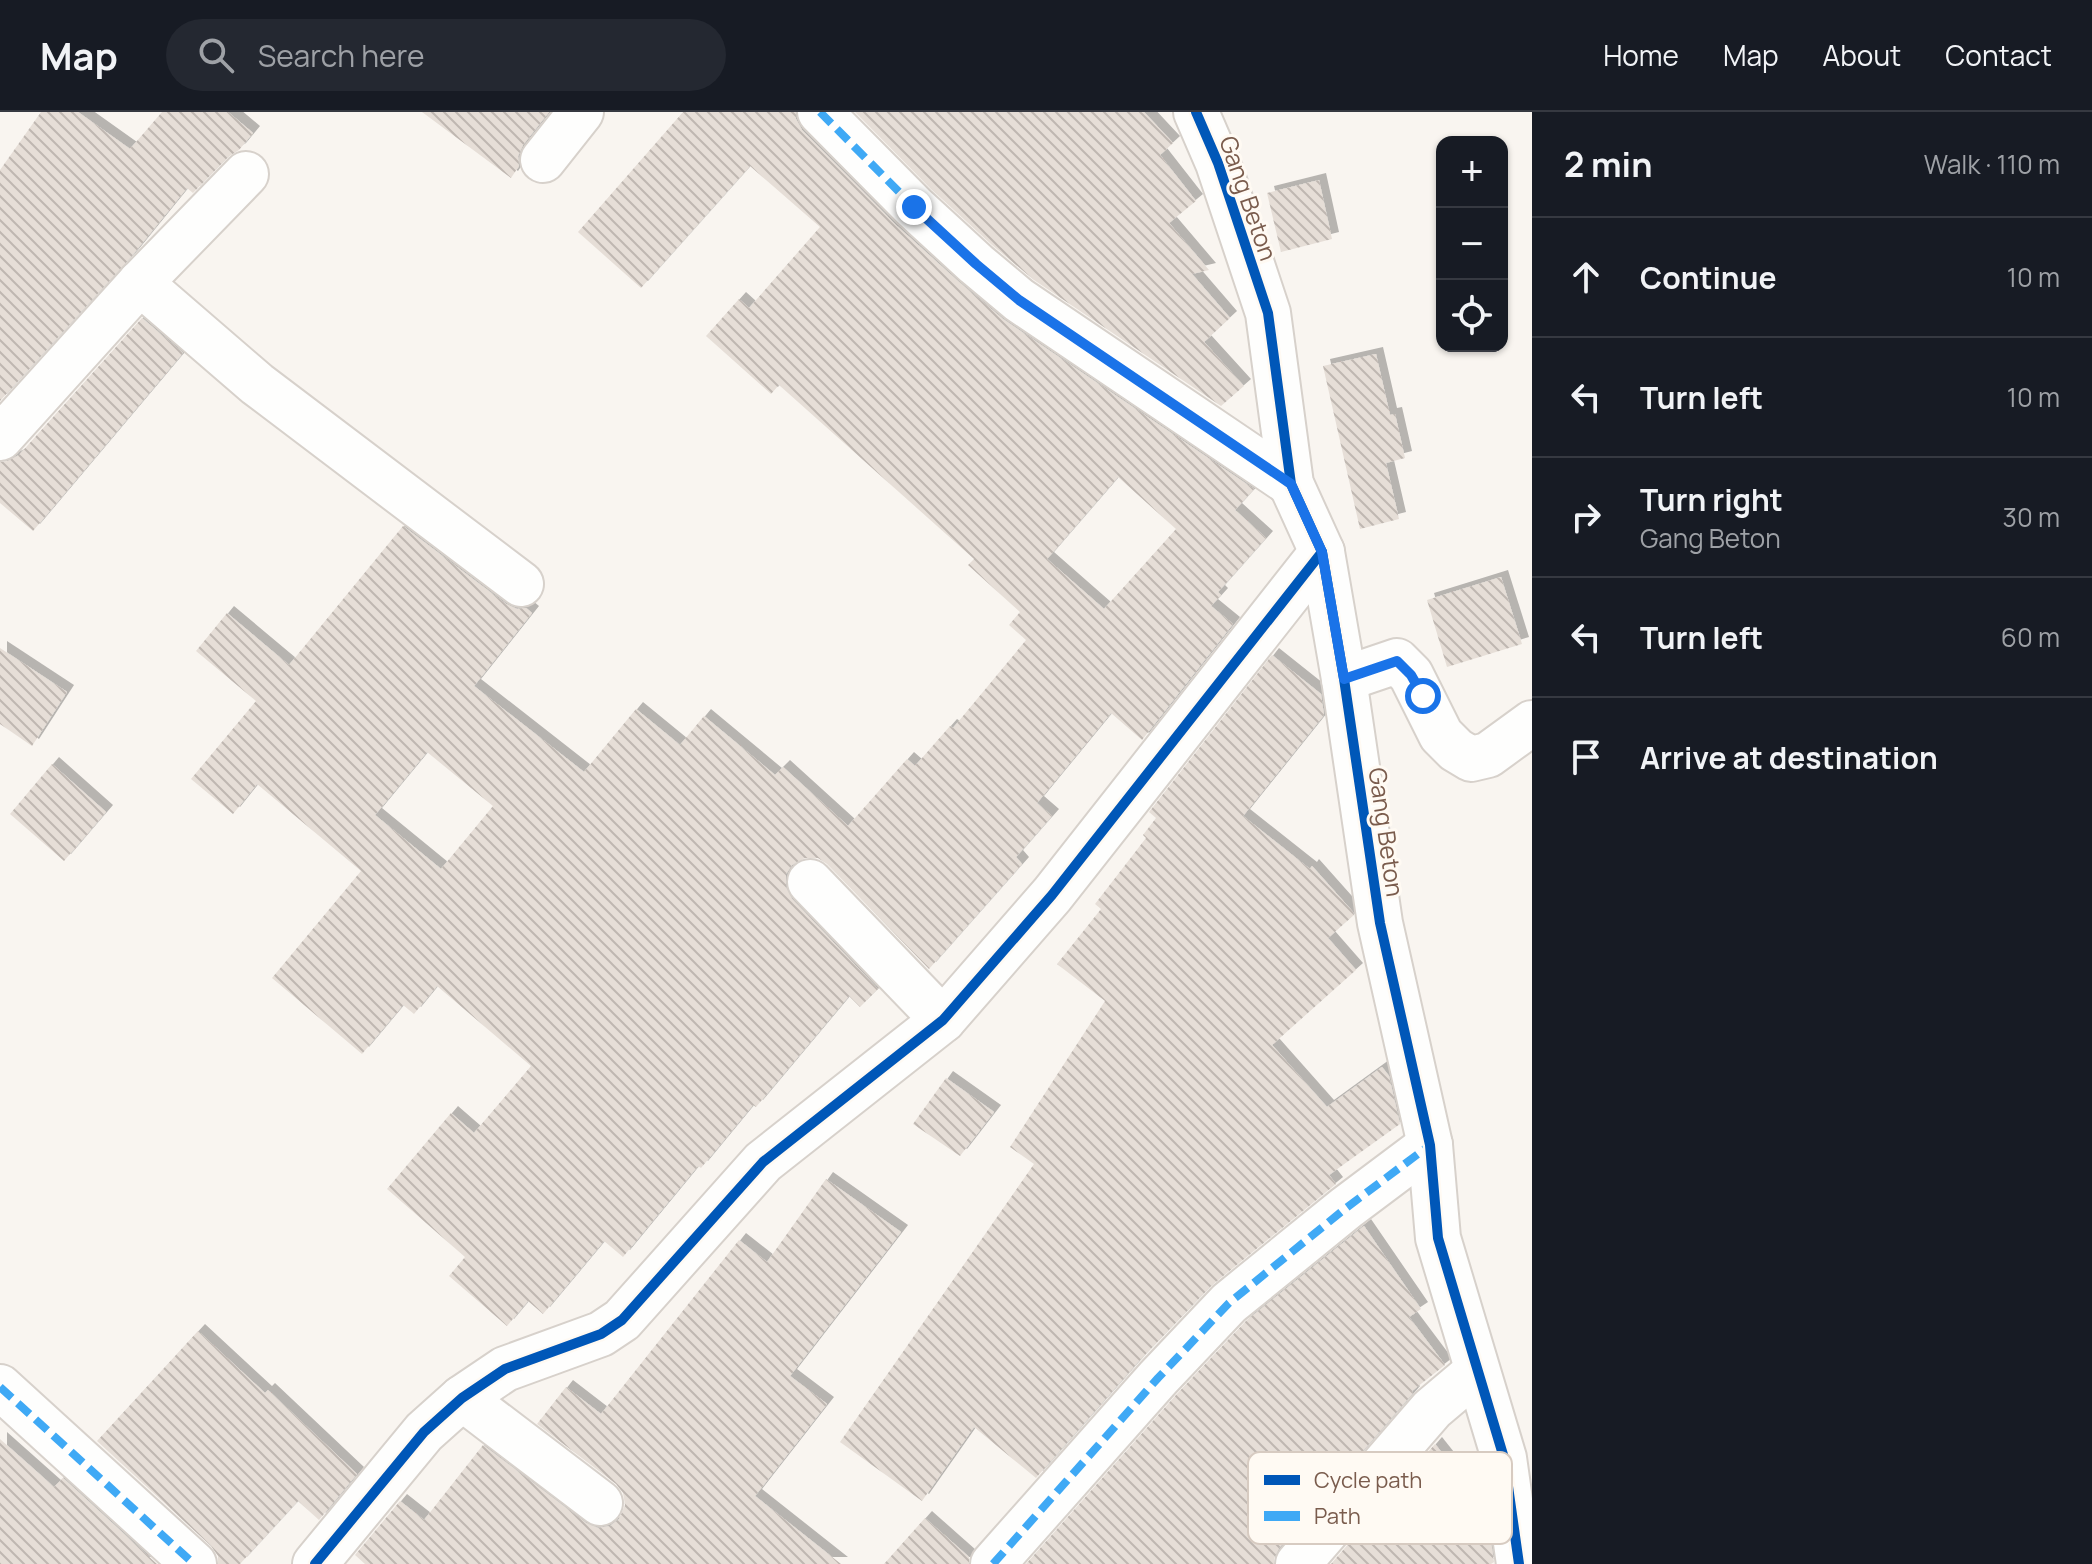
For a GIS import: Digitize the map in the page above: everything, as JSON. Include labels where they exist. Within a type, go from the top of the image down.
[{"type":"street","points":[[543,160],[581,112]]},
{"type":"street","points":[[820,112],[914,207],[1019,300],[1291,484]]},
{"type":"street","name":"Gang Beton","points":[[1196,112],[1218,163],[1268,313],[1291,484],[1322,552],[1368,670],[1380,923],[1430,1145],[1438,1238],[1502,1452]]},
{"type":"street","points":[[0,438],[140,283],[246,174]]},
{"type":"street","points":[[140,283],[257,384],[521,584]]},
{"type":"street","points":[[315,1564],[424,1432],[462,1398],[505,1369],[601,1334],[622,1320],[763,1162],[943,1020],[1052,895],[1322,552]]},
{"type":"street","points":[[1368,670],[1411,675],[1441,735],[1471,759],[1488,755],[1532,723]]},
{"type":"street","points":[[810,882],[943,1020]]},
{"type":"street","points":[[993,1564],[1229,1303],[1430,1145]]},
{"type":"street","points":[[1395,1452],[1432,1409],[1477,1371]]},
{"type":"street","points":[[0,1387],[194,1564]]},
{"type":"street","points":[[462,1398],[600,1503]]},
{"type":"street","name":"Gang Beton","points":[[1512,1515],[1519,1564]]},
{"type":"street","points":[[1298,1564],[1315,1544]]},
{"type":"building","points":[[41,112],[78,112],[130,149],[162,112],[228,112],[253,133],[193,193],[187,188],[131,257],[0,401],[0,170]]},
{"type":"building","points":[[422,112],[549,112],[523,145],[518,156],[519,166],[511,178]]},
{"type":"building","points":[[683,112],[796,112],[802,130],[896,225],[1003,319],[1254,489],[1235,510],[1266,538],[1218,592],[1221,595],[1211,606],[1233,624],[1142,740],[1111,713],[1037,803],[1052,816],[1016,857],[1022,864],[929,969],[827,864],[818,858],[805,858],[792,865],[786,874],[786,887],[792,899],[878,989],[860,1007],[849,996],[756,1107],[753,1105],[701,1168],[698,1166],[623,1257],[604,1241],[543,1314],[528,1301],[507,1326],[449,1276],[465,1257],[387,1189],[451,1113],[474,1133],[531,1066],[437,986],[414,1014],[403,1005],[362,1054],[272,978],[361,871],[257,784],[233,814],[191,779],[256,701],[196,651],[227,613],[289,665],[403,526],[506,604],[517,609],[526,608],[532,613],[474,686],[584,772],[636,709],[680,745],[704,716],[775,775],[783,767],[848,826],[907,759],[915,766],[950,726],[953,728],[1026,640],[1009,625],[1020,612],[968,565],[974,559],[779,385],[771,394],[706,336],[739,299],[749,308],[820,227],[750,166],[641,288],[578,232]],"holes":[[[1118,477],[1176,529],[1104,609],[1047,559]],[[427,752],[493,806],[441,869],[375,815]]]},
{"type":"building","points":[[855,112],[1144,112],[1173,143],[1160,155],[1196,201],[1169,223],[1209,270],[1192,274],[1230,318],[1204,342],[1244,386],[1221,406],[1034,280],[931,189]]},
{"type":"building","points":[[1319,180],[1332,239],[1281,252],[1267,193]]},
{"type":"building","points":[[142,318],[183,353],[33,531],[0,503],[0,462],[19,455]]},
{"type":"building","points":[[1376,354],[1390,415],[1395,414],[1405,458],[1386,463],[1399,519],[1360,529],[1323,366]]},
{"type":"building","points":[[1501,577],[1522,644],[1447,667],[1427,600]]},
{"type":"building","points":[[0,648],[67,692],[32,746],[0,724]]},
{"type":"building","points":[[1272,655],[1321,694],[1324,715],[1243,816],[1310,869],[1312,866],[1353,912],[1354,915],[1328,938],[1356,970],[1272,1045],[1327,1107],[1382,1067],[1389,1076],[1400,1124],[1329,1175],[1336,1184],[1211,1286],[1139,1361],[1036,1478],[974,1427],[922,1501],[840,1442],[1034,1164],[1010,1147],[1105,1001],[1057,964],[1101,909],[1095,904],[1146,838],[1143,835],[1156,818],[1149,812]]},
{"type":"building","points":[[52,764],[106,812],[64,861],[10,814]]},
{"type":"building","points":[[946,1078],[994,1112],[960,1156],[913,1124]]},
{"type":"building","points":[[826,1179],[901,1232],[790,1376],[827,1404],[755,1496],[841,1564],[365,1564],[355,1555],[400,1501],[424,1520],[483,1445],[586,1523],[598,1528],[610,1526],[619,1519],[625,1505],[623,1493],[616,1484],[537,1424],[566,1387],[601,1414],[739,1240],[767,1262]]},
{"type":"building","points":[[1364,1226],[1421,1309],[1409,1317],[1445,1365],[1412,1391],[1362,1452],[1248,1452],[1248,1544],[1282,1544],[1274,1564],[1026,1564],[1176,1395],[1246,1321]]},
{"type":"building","points":[[198,1331],[265,1393],[268,1390],[357,1474],[319,1520],[298,1501],[240,1564],[218,1564],[218,1556],[211,1546],[97,1441]]},
{"type":"building","points":[[0,1439],[54,1487],[63,1478],[157,1564],[0,1564]]},
{"type":"building","points":[[1435,1444],[1441,1452],[1428,1452]]},
{"type":"building","points":[[925,1518],[969,1557],[969,1564],[884,1564]]},
{"type":"building","points":[[1348,1544],[1491,1544],[1494,1562],[1491,1564],[1331,1564]]},
{"type":"marked path","points":[[820,112],[914,207],[1019,300],[1291,484]]},
{"type":"marked path","points":[[993,1564],[1229,1303],[1430,1145]]},
{"type":"marked path","points":[[0,1387],[194,1564]]},
{"type":"cycle path","points":[[1196,112],[1218,163],[1268,313],[1291,484],[1322,552],[1380,923],[1430,1145],[1438,1238],[1502,1452]]},
{"type":"cycle path","points":[[315,1564],[424,1432],[462,1398],[505,1369],[601,1334],[622,1320],[763,1162],[943,1020],[1052,895],[1322,552]]},
{"type":"cycle path","points":[[1512,1515],[1519,1564]]},
{"type":"route","points":[[914,207],[1019,300],[1291,484],[1322,552],[1344,679],[1397,661],[1411,675],[1423,696]]}]
